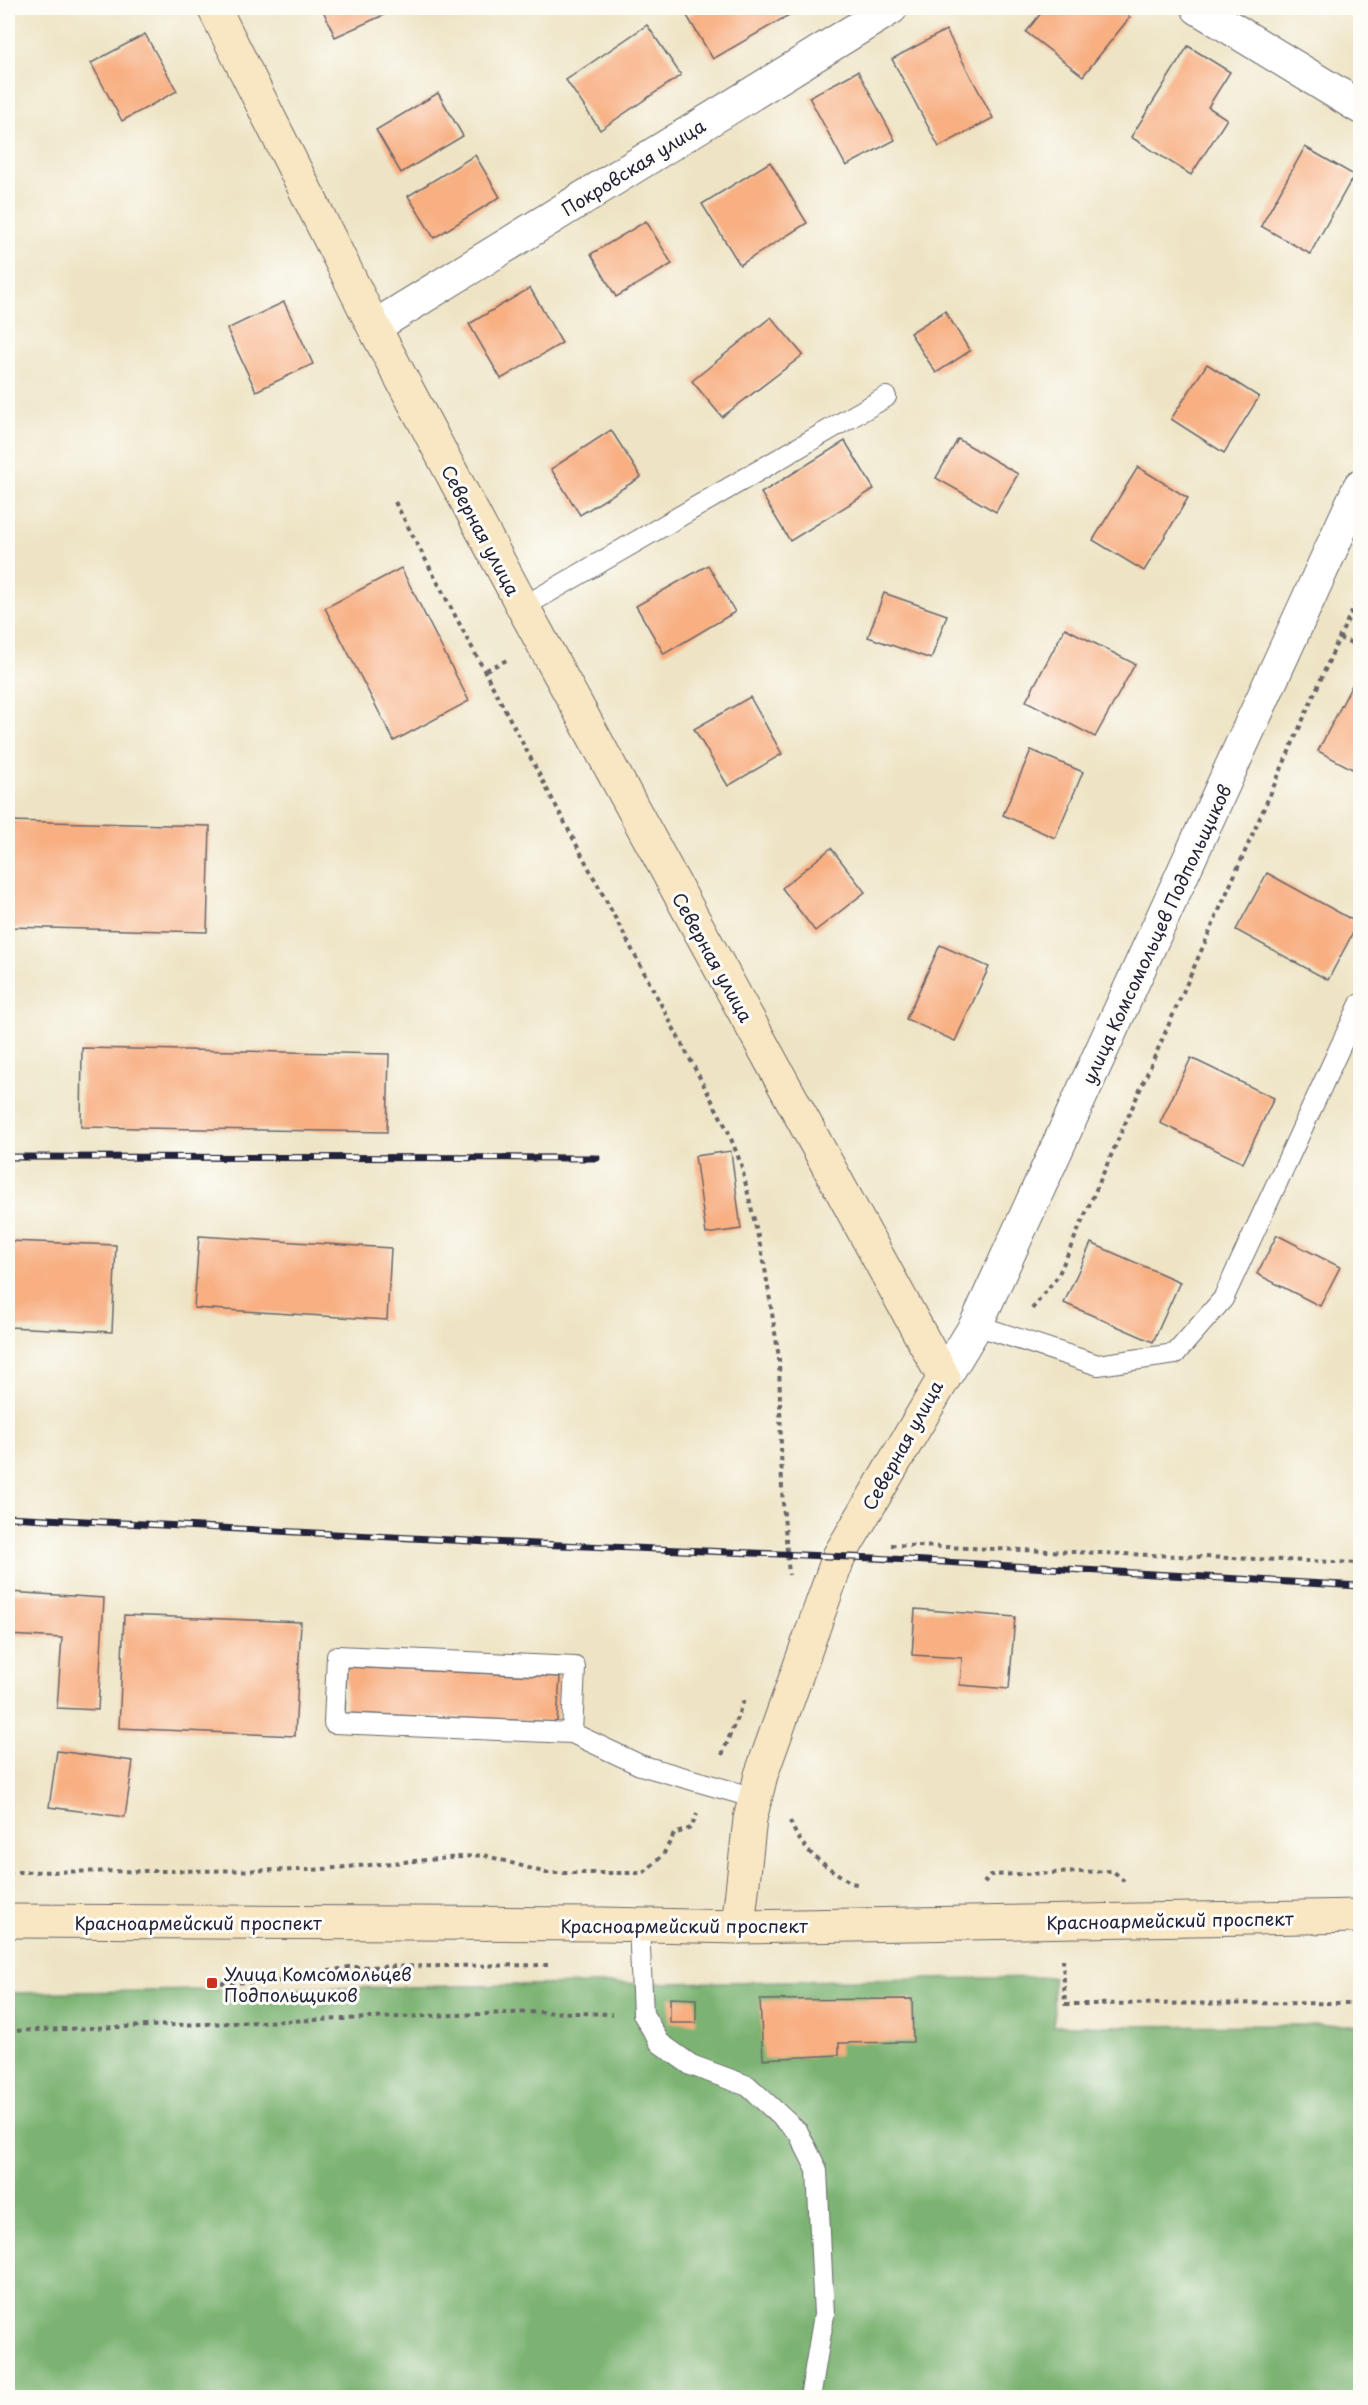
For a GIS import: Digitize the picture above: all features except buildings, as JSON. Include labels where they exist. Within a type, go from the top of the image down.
[{"type":"street","name":"Северная улица","points":[[214,8],[374,327],[523,607],[944,1378],[839,1556],[761,1775],[750,1819],[738,1927]]},
{"type":"street","name":"Покровская улица","points":[[374,327],[891,8]]},
{"type":"street","points":[[1198,8],[1360,107]]},
{"type":"street","name":"улица Комсомольцев Подпольщиков","points":[[944,1378],[976,1325],[1360,486]]},
{"type":"street","name":"Красноармейский проспект","points":[[8,1921],[738,1927],[1360,1916]]},
{"type":"lane","points":[[523,607],[885,397]]},
{"type":"lane","points":[[976,1325],[1098,1365],[1175,1354],[1223,1299],[1360,1004]]},
{"type":"lane","points":[[572,1733],[575,1666],[337,1656],[334,1723],[572,1733],[640,1765],[755,1798]]},
{"type":"lane","points":[[639,1926],[643,2014],[660,2043],[691,2065],[748,2086],[798,2132],[817,2170],[824,2314],[810,2397]]},
{"type":"path","points":[[395,502],[728,1131],[741,1164],[764,1262],[779,1358],[782,1491],[789,1579]]},
{"type":"path","points":[[1011,1336],[1058,1276],[1360,594]]},
{"type":"path","points":[[883,1545],[1360,1563]]},
{"type":"path","points":[[8,1872],[312,1870],[484,1855],[546,1873],[643,1873],[663,1855],[674,1834],[691,1828],[745,1696]]},
{"type":"path","points":[[788,1815],[796,1836],[808,1853],[851,1883],[862,1886]]},
{"type":"path","points":[[212,1983],[275,1982],[349,1966],[557,1965]]},
{"type":"path","points":[[1065,2004],[1360,2003]]},
{"type":"path","points":[[8,2031],[538,2012],[643,2014]]},
{"type":"green space","points":[[1053,1977],[1054,2026],[1360,2025],[1360,2397],[8,2397],[8,1993]]},
{"type":"railway","points":[[8,1157],[597,1158]]},
{"type":"railway","points":[[8,1517],[489,1542],[874,1558],[1360,1586]]},
{"type":"place","name":"Улица Комсомольцев Подпольщиков","points":[[212,1983]]}]
